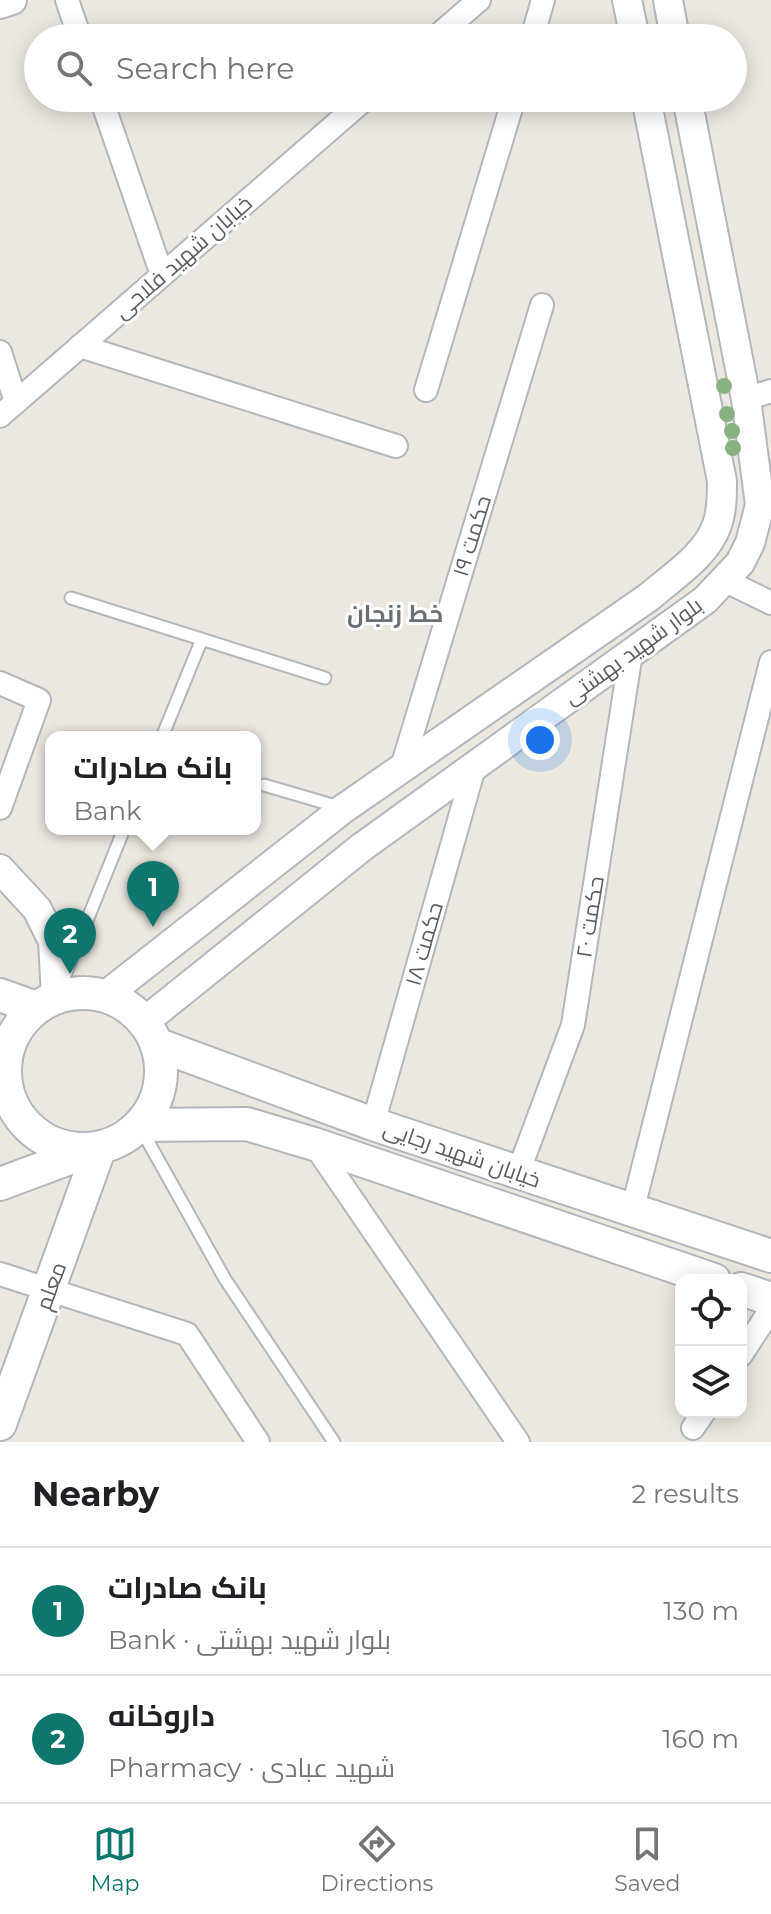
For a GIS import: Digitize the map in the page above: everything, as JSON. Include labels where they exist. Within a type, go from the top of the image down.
[{"type":"main road","points":[[0,1184],[100,1147],[121,1139],[139,1125],[152,1108],[159,1087],[161,1065],[150,1033],[127,1006],[105,996],[80,992],[46,1002],[22,1021],[4,1048],[5,1082],[13,1106],[29,1127],[50,1141],[74,1148],[100,1147]]},
{"type":"main road","points":[[0,995],[46,1002]]},
{"type":"main road","name":"خیابان شهید رجایی","points":[[150,1033],[373,1124],[771,1256]]},
{"type":"main road","name":"خیابان شهید رجایی","points":[[139,1125],[247,1124],[696,1274]]},
{"type":"main road","name":"معلم","points":[[0,1424],[100,1147]]},
{"type":"main road","points":[[747,1291],[771,1299]]},
{"type":"street","points":[[0,4],[12,0]]},
{"type":"street","points":[[67,0],[75,24]]},
{"type":"street","points":[[451,24],[479,0]]},
{"type":"street","points":[[536,24],[543,0]]},
{"type":"street","points":[[627,0],[632,24]]},
{"type":"street","points":[[668,0],[672,24]]},
{"type":"street","points":[[106,112],[162,275]]},
{"type":"street","name":"خیابان شهید فلاحی","points":[[8,409],[350,112]]},
{"type":"street","points":[[426,390],[510,112]]},
{"type":"street","name":"بلوار شهید بهشتی","points":[[105,996],[343,809],[649,597],[696,557],[718,524],[722,481],[649,112]]},
{"type":"street","name":"بلوار شهید بهشتی","points":[[150,1033],[362,847],[705,600],[740,563],[750,543],[760,505],[759,395],[690,112]]},
{"type":"street","name":"حکمت ۱۹","points":[[402,767],[542,305]]},
{"type":"street","points":[[80,346],[396,446]]},
{"type":"street","points":[[0,352],[8,409]]},
{"type":"street","points":[[726,581],[771,603]]},
{"type":"street","name":"حکمت ۲۰","points":[[518,1173],[573,1025],[631,653]]},
{"type":"street","points":[[632,1212],[771,662]]},
{"type":"street","points":[[0,683],[39,700],[0,808]]},
{"type":"street","name":"حکمت ۱۸","points":[[373,1124],[475,764]]},
{"type":"street","points":[[343,809],[362,847]]},
{"type":"street","points":[[0,869],[37,909],[53,941],[46,1002]]},
{"type":"street","points":[[314,1144],[518,1442]]},
{"type":"street","points":[[0,1274],[187,1334],[258,1442]]},
{"type":"street","points":[[747,1346],[771,1309]]},
{"type":"lane","points":[[71,598],[325,678]]},
{"type":"lane","points":[[164,731],[202,639]]},
{"type":"lane","points":[[264,785],[343,809]]},
{"type":"lane","points":[[46,1002],[121,835]]},
{"type":"lane","points":[[139,1125],[225,1279],[334,1442]]},
{"type":"place","name":"بانک صادرات","points":[[153,927]]},
{"type":"place","name":"داروخانه","points":[[70,974]]},
{"type":"district","name":"خط زنجان","points":[[395,613]]}]
